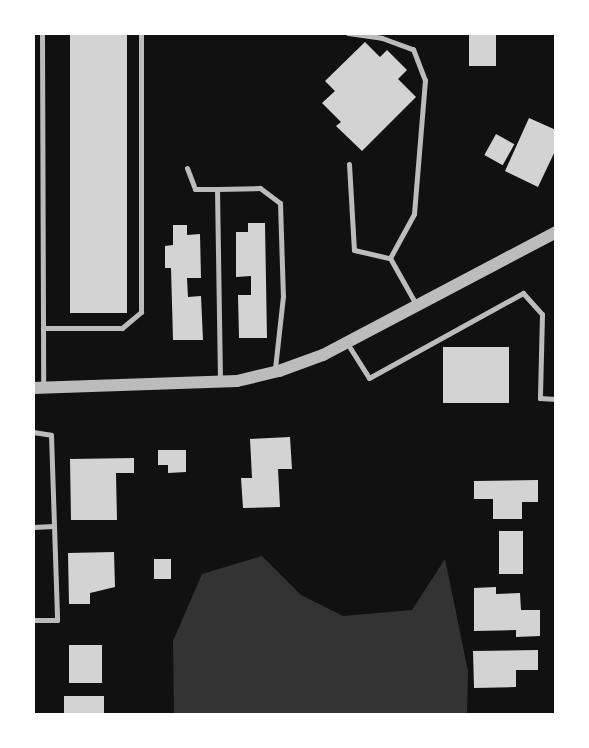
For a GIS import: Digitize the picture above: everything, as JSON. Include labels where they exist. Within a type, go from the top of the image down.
[{"type":"street","points":[[38,387],[220,382],[275,372],[347,343],[556,232]]},
{"type":"lane","points":[[38,387],[43,328],[42,33]]},
{"type":"lane","points":[[43,328],[122,328],[141,312],[141,33]]},
{"type":"lane","points":[[348,33],[399,42],[413,49],[422,63],[425,79],[414,215],[390,258]]},
{"type":"lane","points":[[349,164],[354,250],[390,258],[416,306]]},
{"type":"lane","points":[[187,168],[195,189],[260,188],[280,203],[283,296],[275,372]]},
{"type":"lane","points":[[217,188],[220,382]]},
{"type":"lane","points":[[347,343],[369,378],[523,293],[542,314],[540,398],[556,399]]},
{"type":"lane","points":[[33,432],[51,435],[57,620],[33,620]]},
{"type":"lane","points":[[33,527],[54,526]]},
{"type":"shaded area","points":[[262,556],[301,595],[343,616],[412,610],[445,559],[468,671],[467,715],[174,715],[173,641],[202,574]]},
{"type":"building","points":[[70,33],[127,33],[127,313],[70,313]]},
{"type":"building","points":[[469,33],[496,33],[496,66],[469,66]]},
{"type":"building","points":[[365,42],[380,57],[387,50],[407,70],[398,79],[416,97],[362,151],[336,126],[341,122],[322,103],[335,91],[325,81]]},
{"type":"building","points":[[529,118],[556,130],[556,149],[538,187],[505,171]]},
{"type":"building","points":[[496,134],[514,144],[503,165],[484,155]]},
{"type":"building","points":[[248,223],[265,223],[267,338],[239,338],[238,295],[251,295],[251,276],[236,277],[236,232],[248,232]]},
{"type":"building","points":[[173,225],[187,225],[187,235],[200,234],[201,278],[187,278],[188,297],[201,296],[203,340],[173,340],[171,268],[165,268],[165,246],[173,245]]},
{"type":"building","points":[[443,347],[509,347],[509,403],[443,403]]},
{"type":"building","points":[[290,437],[292,469],[278,469],[280,507],[243,508],[241,478],[252,478],[250,439]]},
{"type":"building","points":[[158,450],[186,450],[186,472],[168,473],[168,465],[158,465]]},
{"type":"building","points":[[134,458],[134,473],[116,473],[117,520],[71,520],[70,459]]},
{"type":"building","points":[[538,480],[538,502],[522,502],[522,519],[493,519],[493,499],[474,499],[474,481]]},
{"type":"building","points":[[499,531],[523,531],[523,574],[499,574]]},
{"type":"building","points":[[114,552],[115,587],[90,593],[90,604],[69,604],[68,553]]},
{"type":"building","points":[[154,559],[171,559],[171,579],[154,579]]},
{"type":"building","points":[[496,587],[496,594],[520,593],[521,610],[540,610],[540,636],[516,637],[516,630],[474,631],[474,588]]},
{"type":"building","points":[[69,645],[102,645],[102,683],[69,683]]},
{"type":"building","points":[[538,650],[538,670],[516,670],[516,687],[474,688],[473,651]]},
{"type":"building","points":[[64,696],[104,696],[104,715],[64,715]]}]
